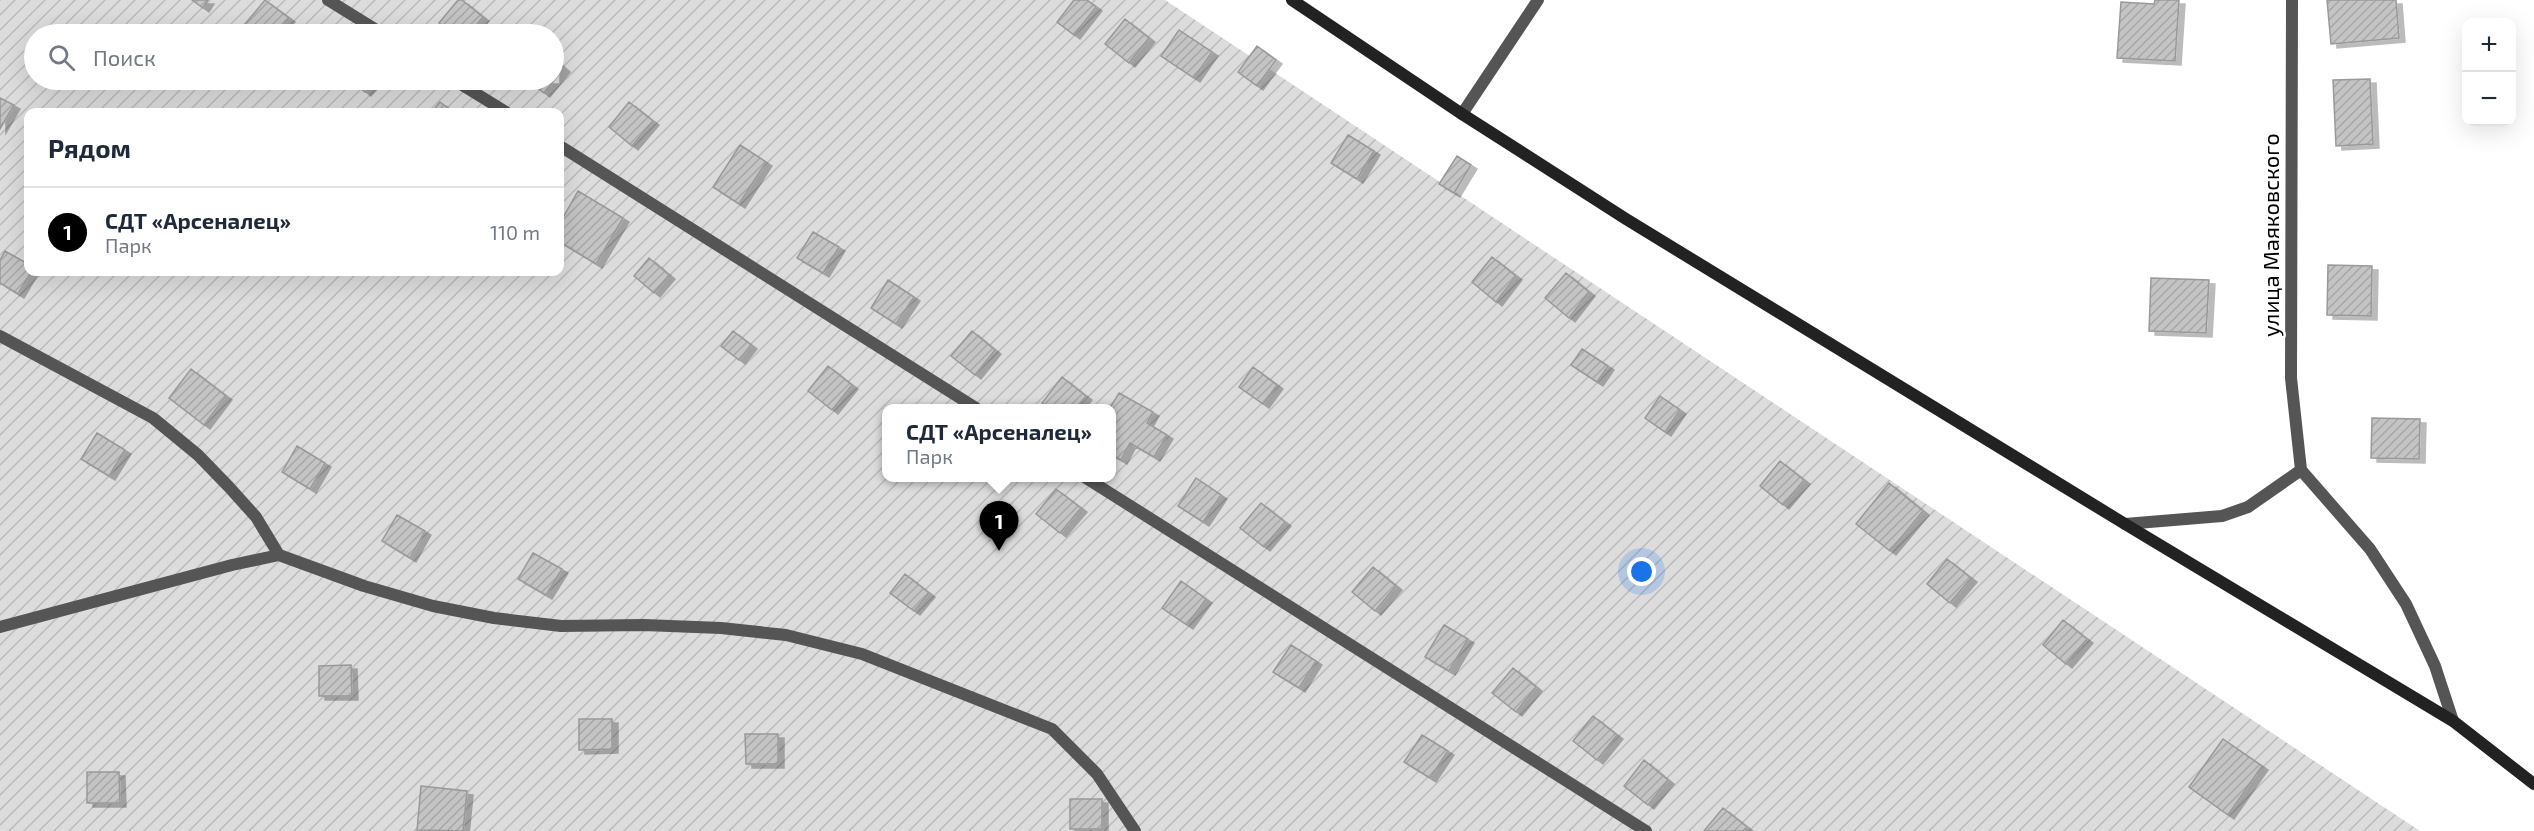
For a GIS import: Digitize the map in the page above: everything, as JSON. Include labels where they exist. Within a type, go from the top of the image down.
[{"type":"street","points":[[328,0],[366,24]]},
{"type":"street","points":[[1292,0],[1462,114],[1626,219],[2453,721],[2534,784]]},
{"type":"street","points":[[1462,114],[1538,0]]},
{"type":"street","name":"улица Маяковского","points":[[2292,0],[2291,378],[2301,470]]},
{"type":"street","points":[[470,90],[500,108]]},
{"type":"street","points":[[564,149],[970,404]]},
{"type":"street","points":[[0,336],[153,418],[198,455],[229,487],[256,517],[279,555]]},
{"type":"street","points":[[2125,524],[2222,516],[2248,507],[2301,470],[2370,549],[2406,604],[2435,666],[2453,721]]},
{"type":"street","points":[[1094,482],[1647,831]]},
{"type":"street","points":[[0,627],[232,564],[279,555],[364,586],[433,606],[494,618],[561,626],[644,625],[721,628],[786,635],[862,654],[1052,729],[1097,774],[1135,831]]},
{"type":"shaded area","points":[[0,0],[1165,0],[2420,831],[0,831]]},
{"type":"building","points":[[192,0],[208,0],[203,8]]},
{"type":"building","points":[[265,0],[289,18],[284,24],[245,24]]},
{"type":"building","points":[[458,0],[462,0],[483,17],[477,24],[439,23]]},
{"type":"building","points":[[1074,0],[1087,0],[1096,7],[1074,35],[1057,22]]},
{"type":"building","points":[[2155,0],[2179,0],[2175,61],[2117,58],[2121,2],[2154,4]]},
{"type":"building","points":[[2327,0],[2396,0],[2399,38],[2331,44]]},
{"type":"building","points":[[1125,19],[1149,38],[1129,63],[1105,44]]},
{"type":"building","points":[[1179,30],[1212,52],[1194,78],[1161,56]]},
{"type":"building","points":[[1257,46],[1276,60],[1257,86],[1238,72]]},
{"type":"building","points":[[2370,79],[2373,144],[2336,146],[2333,80]]},
{"type":"building","points":[[0,98],[14,105],[0,129]]},
{"type":"building","points":[[440,102],[448,108],[435,108]]},
{"type":"building","points":[[629,102],[653,121],[632,146],[609,127]]},
{"type":"building","points":[[1348,135],[1374,151],[1357,179],[1331,163]]},
{"type":"building","points":[[740,145],[766,162],[739,204],[713,187]]},
{"type":"building","points":[[1457,156],[1471,165],[1454,193],[1439,184]]},
{"type":"building","points":[[578,191],[623,218],[596,264],[564,244],[564,216]]},
{"type":"building","points":[[813,232],[839,247],[823,273],[797,258]]},
{"type":"building","points":[[5,251],[24,262],[24,276],[29,276],[18,294],[0,283],[0,260]]},
{"type":"building","points":[[1492,257],[1516,276],[1496,302],[1472,282]]},
{"type":"building","points":[[649,258],[669,275],[654,293],[634,276]]},
{"type":"building","points":[[2328,265],[2372,266],[2371,316],[2327,315]]},
{"type":"building","points":[[1566,273],[1589,292],[1569,318],[1545,298]]},
{"type":"building","points":[[2151,278],[2209,280],[2206,333],[2149,331]]},
{"type":"building","points":[[888,280],[914,297],[896,324],[871,308]]},
{"type":"building","points":[[733,331],[751,345],[739,360],[721,346]]},
{"type":"building","points":[[972,331],[995,350],[975,375],[951,356]]},
{"type":"building","points":[[1582,349],[1608,366],[1597,382],[1571,365]]},
{"type":"building","points":[[828,366],[852,385],[832,410],[808,391]]},
{"type":"building","points":[[1253,367],[1277,385],[1263,404],[1239,387]]},
{"type":"building","points":[[191,369],[226,396],[204,425],[169,398]]},
{"type":"building","points":[[1062,377],[1086,396],[1079,404],[1042,403]]},
{"type":"building","points":[[1119,393],[1153,412],[1147,423],[1167,435],[1154,457],[1130,443],[1121,460],[1116,457],[1116,404],[1112,404]]},
{"type":"building","points":[[1660,396],[1680,410],[1665,432],[1645,418]]},
{"type":"building","points":[[2372,418],[2420,419],[2419,459],[2371,458]]},
{"type":"building","points":[[97,433],[125,450],[109,476],[81,459]]},
{"type":"building","points":[[297,446],[325,463],[310,489],[282,472]]},
{"type":"building","points":[[1780,461],[1804,480],[1783,505],[1760,486]]},
{"type":"building","points":[[1196,478],[1221,495],[1203,522],[1178,506]]},
{"type":"building","points":[[1889,483],[1923,511],[1890,551],[1856,524]]},
{"type":"building","points":[[1056,489],[1081,508],[1060,533],[1036,514]]},
{"type":"building","points":[[1261,503],[1285,522],[1264,547],[1240,528]]},
{"type":"building","points":[[397,515],[425,531],[410,558],[382,541]]},
{"type":"building","points":[[533,553],[562,569],[546,595],[518,579]]},
{"type":"building","points":[[1947,559],[1971,578],[1950,603],[1927,584]]},
{"type":"building","points":[[1373,567],[1396,586],[1375,611],[1352,592]]},
{"type":"building","points":[[905,574],[929,593],[914,611],[890,593]]},
{"type":"building","points":[[1181,581],[1206,599],[1187,625],[1162,608]]},
{"type":"building","points":[[2063,620],[2087,639],[2066,664],[2043,645]]},
{"type":"building","points":[[1444,625],[1468,639],[1449,671],[1425,657]]},
{"type":"building","points":[[1291,645],[1316,661],[1299,688],[1273,672]]},
{"type":"building","points":[[351,665],[352,696],[319,696],[319,666]]},
{"type":"building","points":[[1513,668],[1536,687],[1516,712],[1492,693]]},
{"type":"building","points":[[1593,716],[1617,735],[1597,760],[1573,741]]},
{"type":"building","points":[[579,719],[612,719],[612,749],[579,750]]},
{"type":"building","points":[[745,734],[778,734],[778,764],[746,764]]},
{"type":"building","points":[[1422,735],[1448,751],[1430,778],[1404,762]]},
{"type":"building","points":[[2223,739],[2262,766],[2228,815],[2189,787]]},
{"type":"building","points":[[1644,760],[1668,780],[1648,805],[1624,786]]},
{"type":"building","points":[[87,772],[119,772],[120,803],[87,803]]},
{"type":"building","points":[[421,786],[467,791],[463,831],[417,830]]},
{"type":"building","points":[[1070,799],[1102,799],[1102,829],[1070,829]]},
{"type":"building","points":[[1723,808],[1747,827],[1743,831],[1704,831]]},
{"type":"place","name":"СДТ «Арсеналец»","points":[[999,551]]}]
